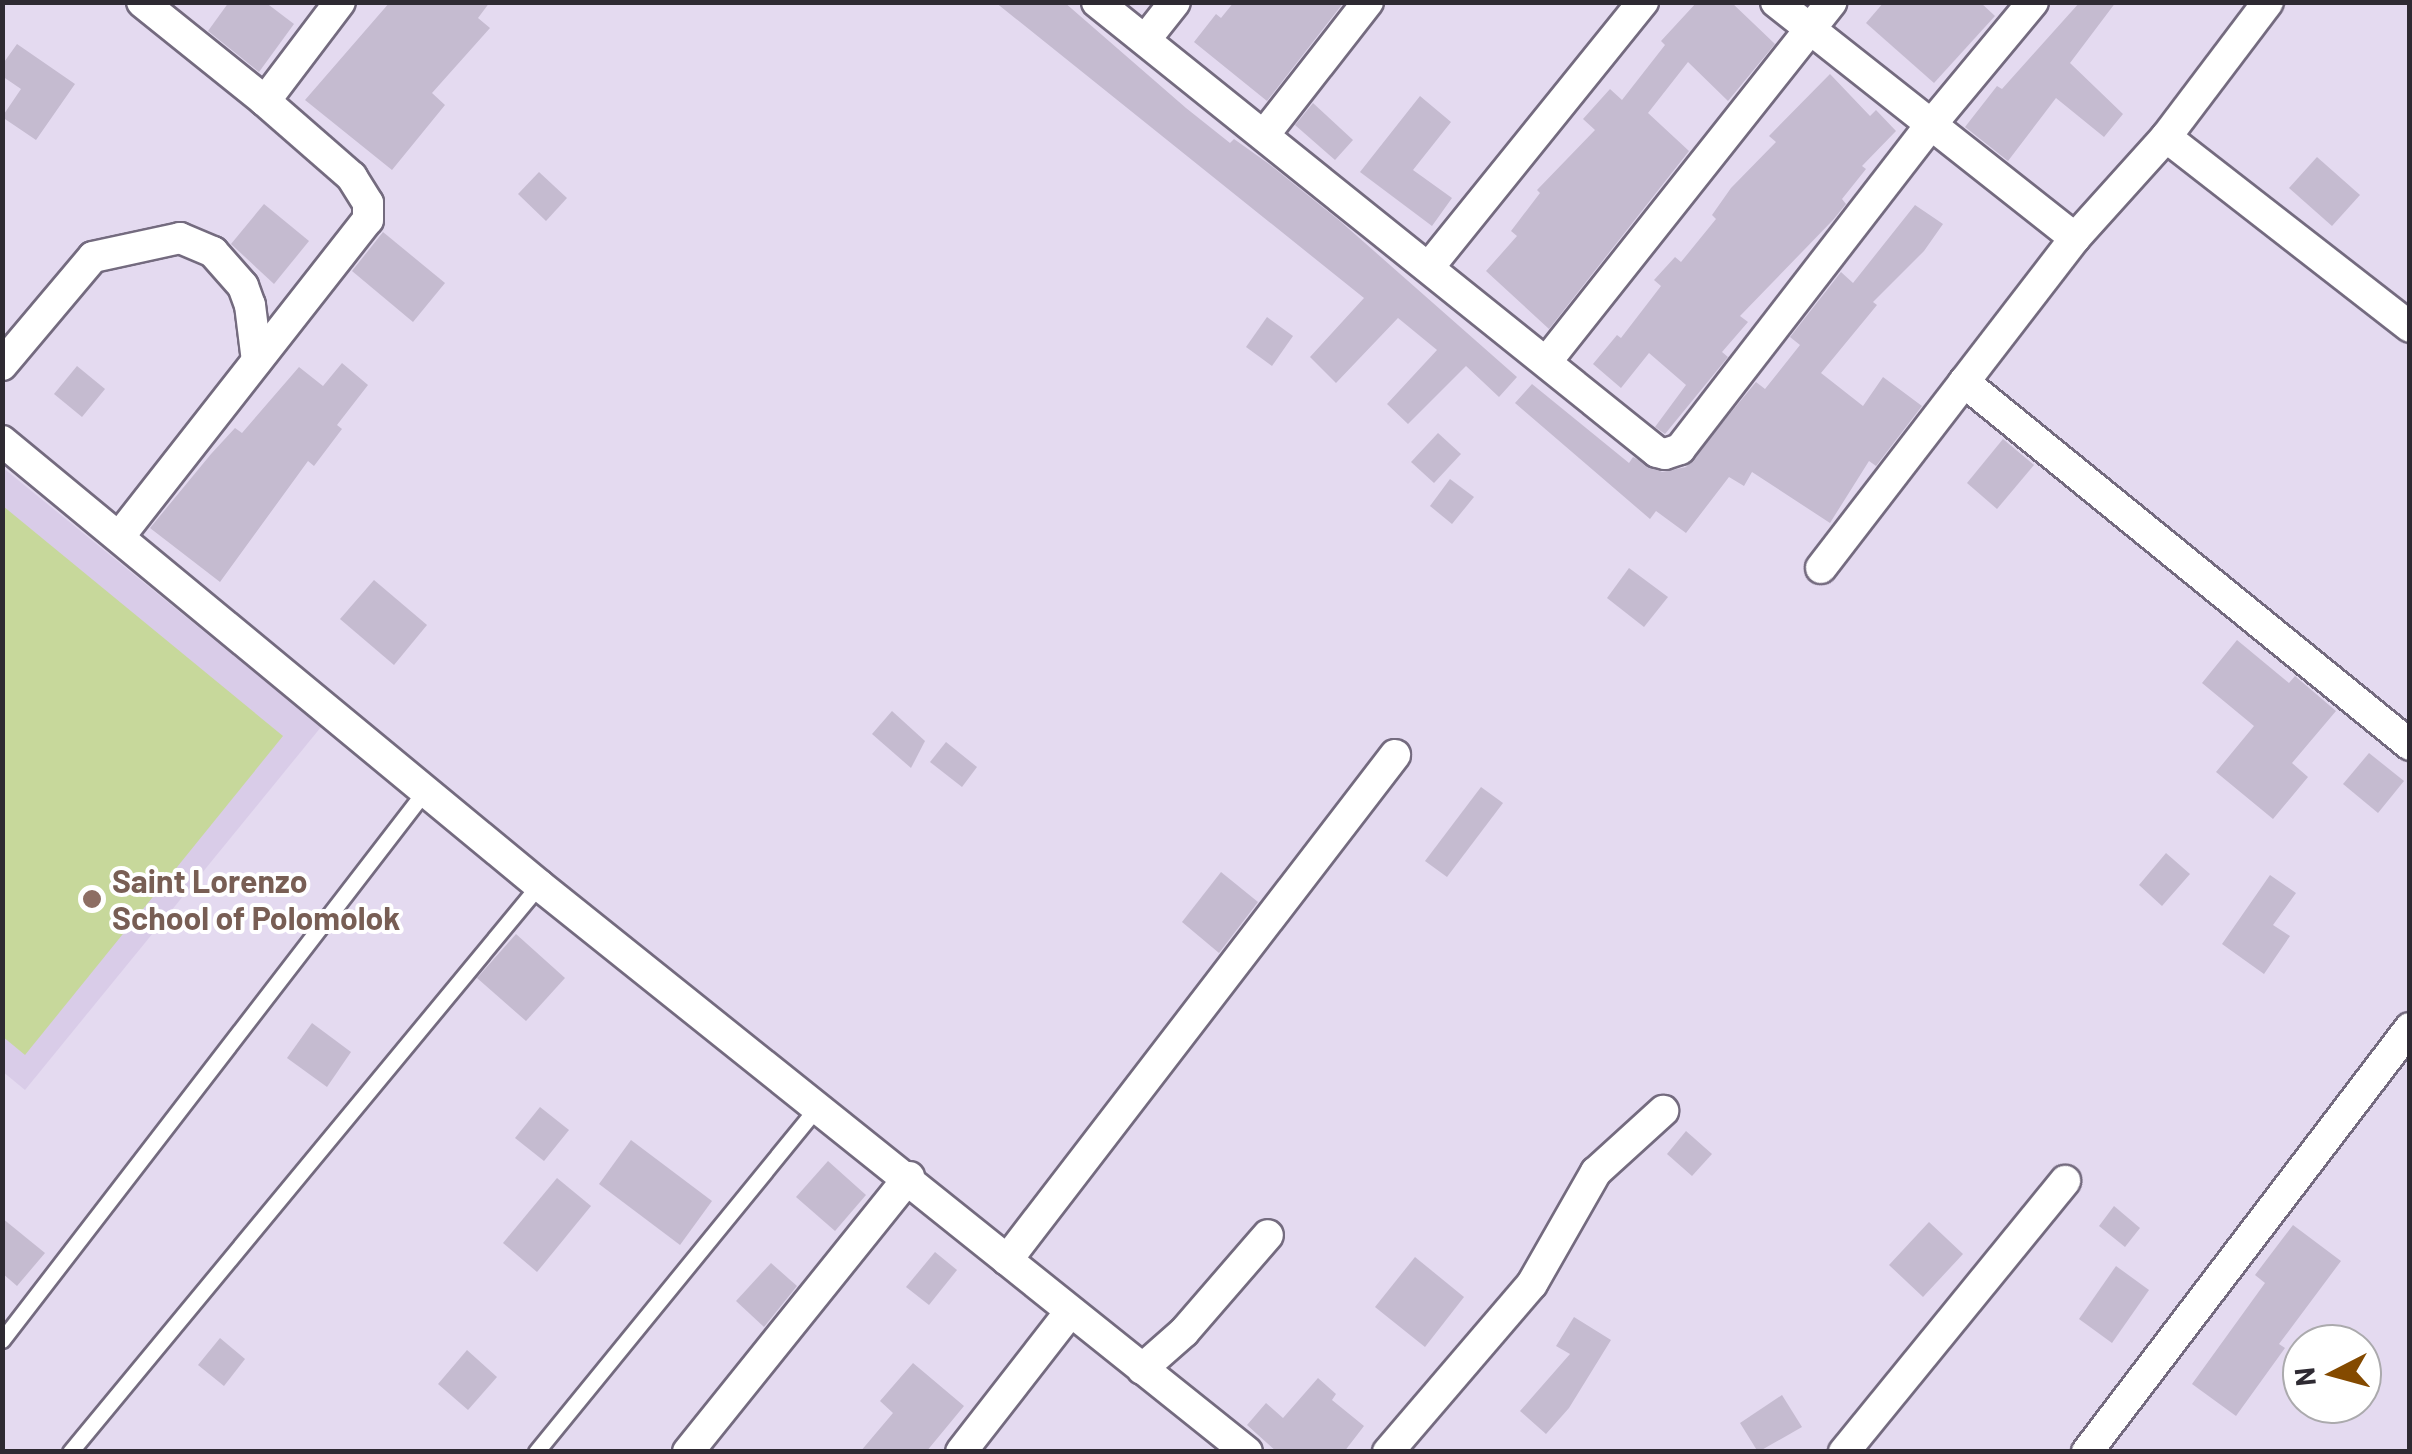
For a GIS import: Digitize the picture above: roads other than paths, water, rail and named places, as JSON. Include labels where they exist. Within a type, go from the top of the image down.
[{"type":"street","points":[[119,537],[368,220],[368,203],[352,177],[142,2]]},
{"type":"street","points":[[265,101],[340,2]]},
{"type":"street","points":[[1098,2],[1657,452],[1673,454],[1680,450],[1930,126],[2033,2]]},
{"type":"street","points":[[1145,40],[1175,2]]},
{"type":"street","points":[[1264,135],[1368,2]]},
{"type":"street","points":[[1429,266],[1643,2]]},
{"type":"street","points":[[1776,2],[2075,238]]},
{"type":"street","points":[[1547,361],[1832,2]]},
{"type":"street","points":[[1821,568],[2075,238],[2166,137],[2268,2]]},
{"type":"street","points":[[2166,137],[2410,327]]},
{"type":"street","points":[[2,364],[93,257],[180,238],[214,252],[243,286],[250,305],[258,362]]},
{"type":"street","points":[[1964,382],[2410,746]]},
{"type":"street","points":[[2,441],[538,884],[1248,1452]]},
{"type":"street","points":[[1007,1260],[1395,754]]},
{"type":"street","points":[[2087,1452],[2410,1028]]},
{"type":"street","points":[[1388,1452],[1532,1284],[1596,1172],[1663,1111]]},
{"type":"street","points":[[688,1452],[909,1177]]},
{"type":"street","points":[[1844,1452],[2065,1181]]},
{"type":"street","points":[[1142,1369],[1202,1312],[1268,1236]]},
{"type":"street","points":[[961,1452],[1070,1312]]},
{"type":"lane","points":[[2,1340],[425,790]]},
{"type":"lane","points":[[70,1452],[538,884]]},
{"type":"lane","points":[[536,1452],[818,1106]]},
{"type":"place","name":"Saint Lorenzo School of Polomolok","points":[[92,899]]}]
